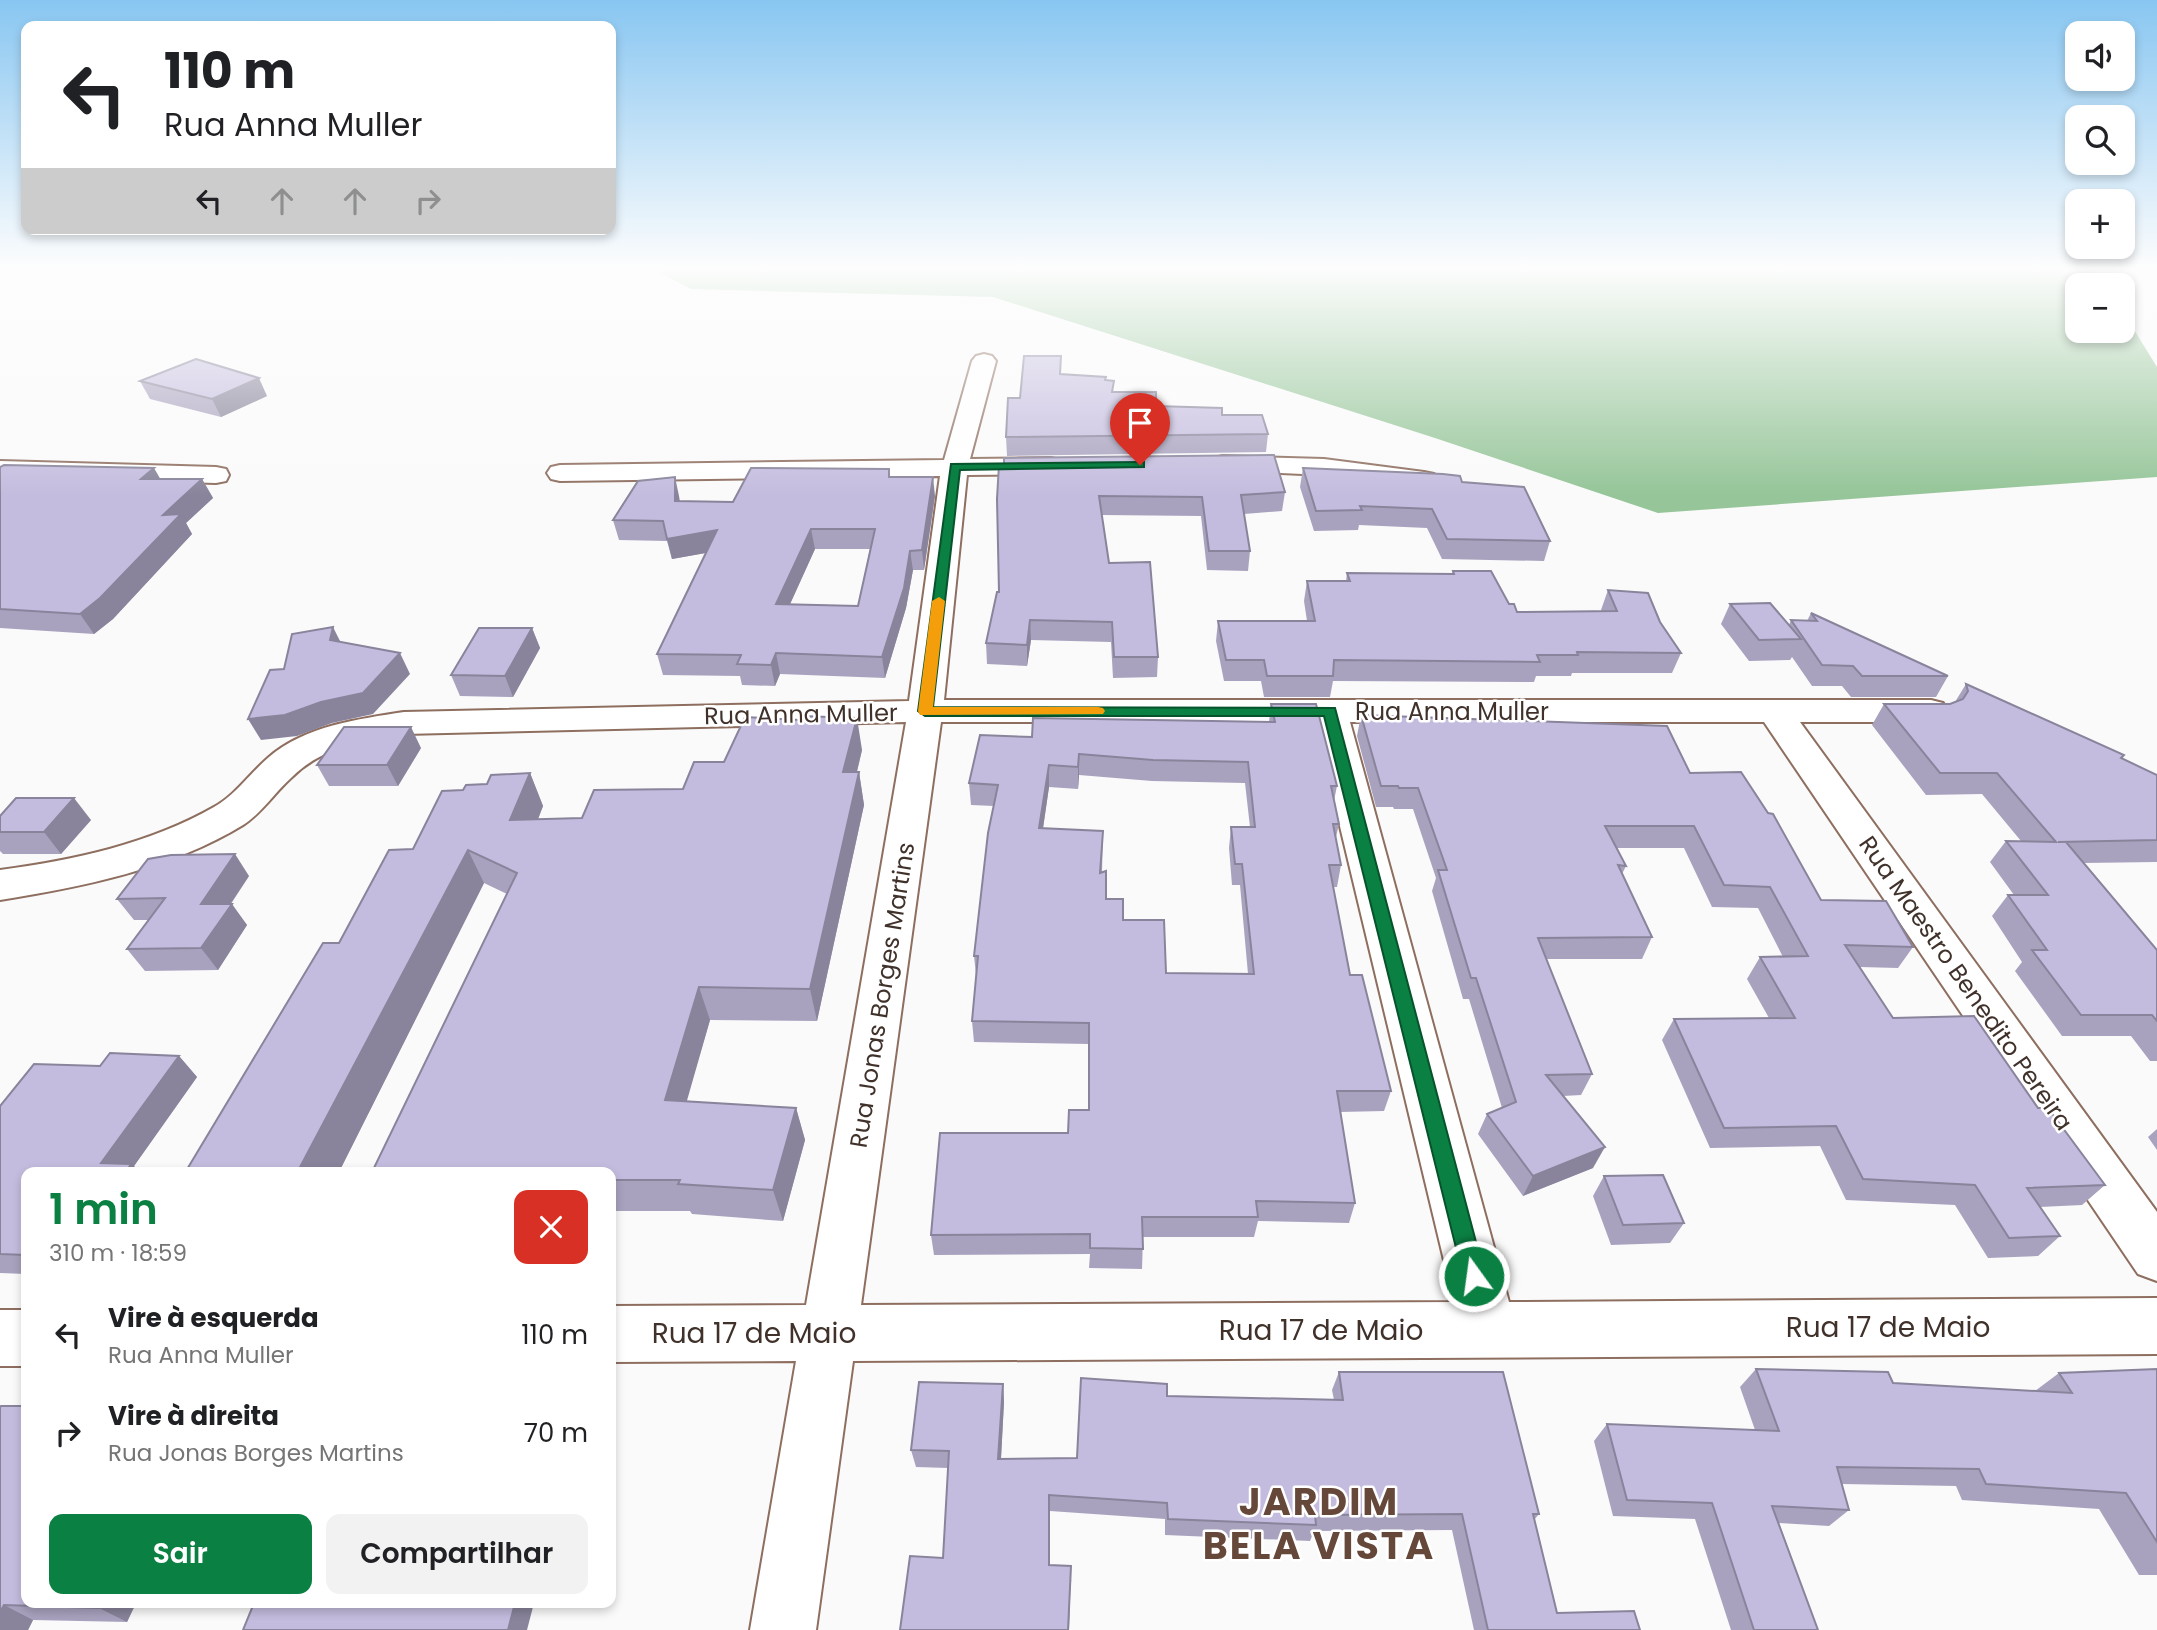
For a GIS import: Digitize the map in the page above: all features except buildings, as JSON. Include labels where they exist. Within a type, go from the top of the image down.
[{"type":"street","name":"Rua Jonas Borges Martins","points":[[783,1630],[925,711],[955,467],[984,361]]},
{"type":"street","points":[[1204,464],[1273,463],[1371,471],[1449,484]]},
{"type":"street","points":[[560,473],[1079,465]]},
{"type":"street","points":[[0,469],[216,475]]},
{"type":"street","name":"Rua Anna Muller","points":[[0,885],[120,860],[181,840],[232,814],[287,760],[310,746],[365,729],[404,723],[925,711],[1936,711]]},
{"type":"street","points":[[1330,711],[1488,1329]]},
{"type":"street","name":"Rua Maestro Benedito Pereira","points":[[1774,711],[2157,1256]]},
{"type":"street","name":"Rua 17 de Maio","points":[[616,1334],[2157,1326]]},
{"type":"street","points":[[0,1338],[21,1338]]},
{"type":"green space","points":[[1137,343],[2142,343],[2157,367],[2157,477],[1658,513]]},
{"type":"slow traffic","points":[[939,601],[925,711],[1098,711]]},
{"type":"district","name":"JARDIM BELA VISTA","points":[[1319,1523]]},
{"type":"route","points":[[1140,465],[955,467],[925,711],[1330,711],[1474,1276]]}]
